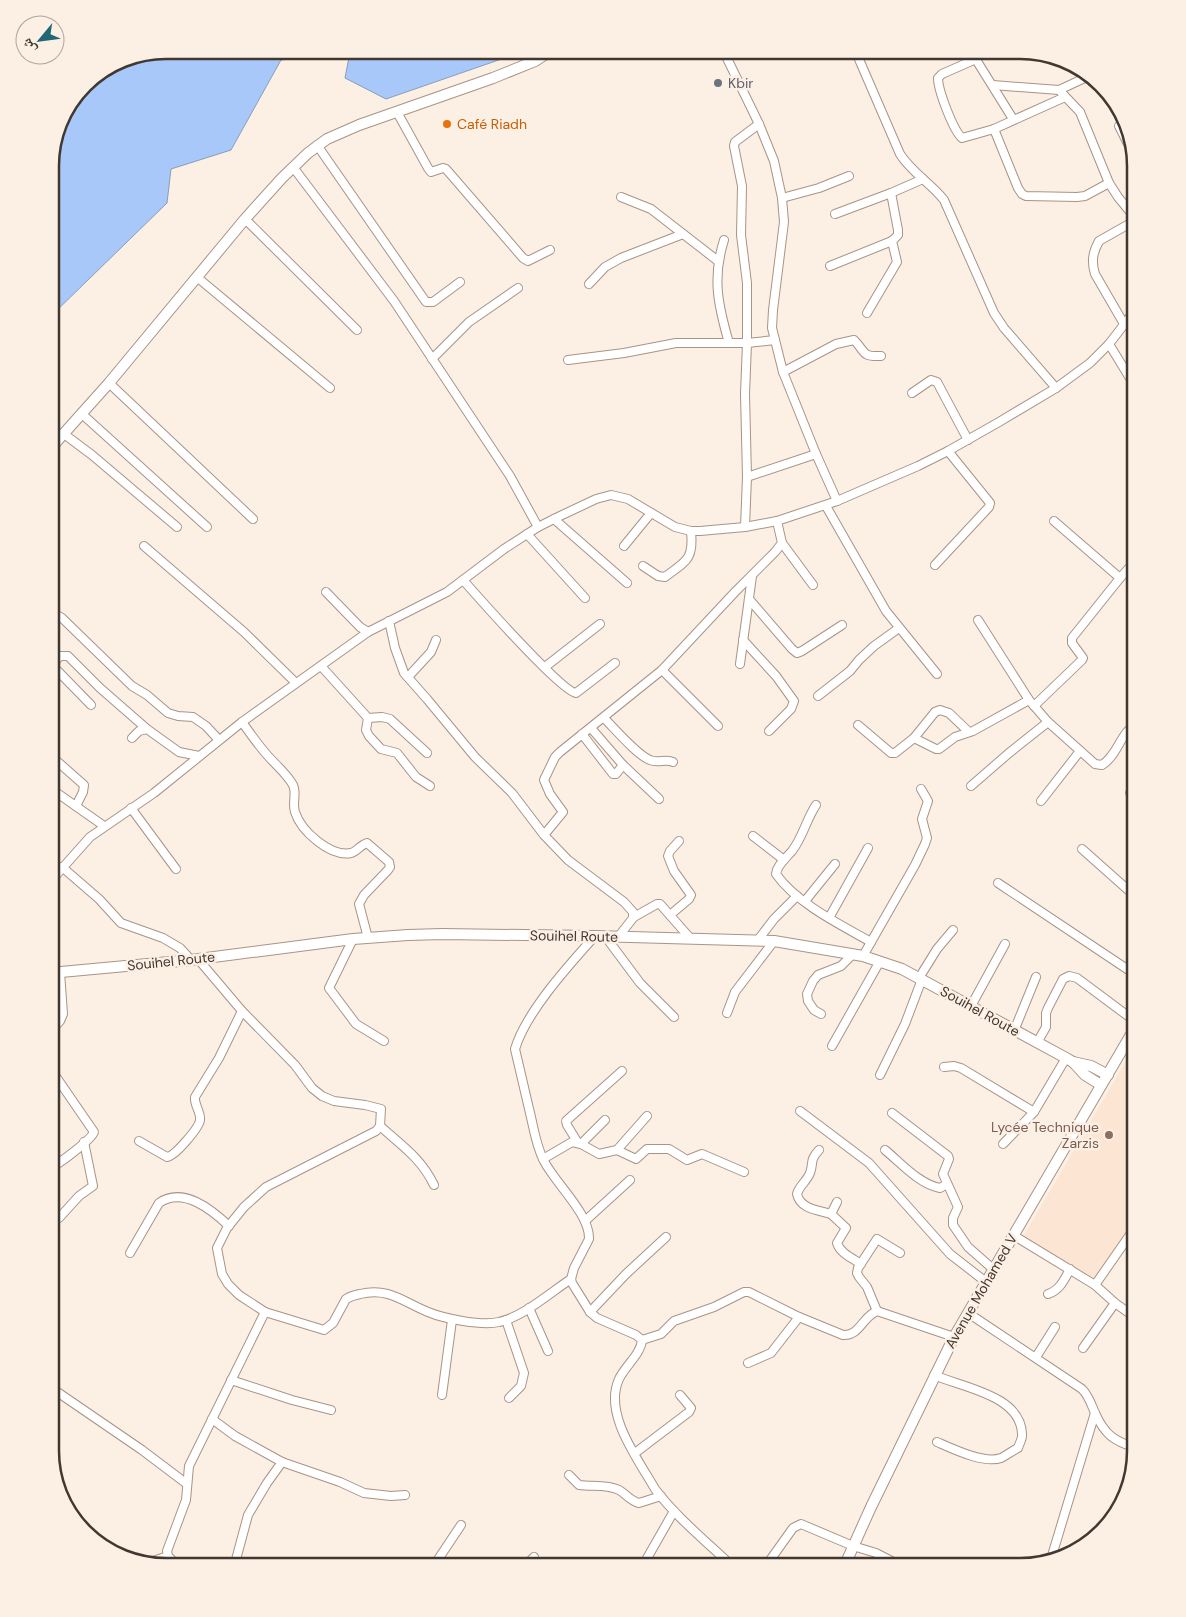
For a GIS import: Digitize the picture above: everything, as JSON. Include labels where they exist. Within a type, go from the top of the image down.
[{"type":"main road","points":[[59,439],[109,384],[245,219],[293,167],[318,145],[359,125],[508,72],[538,59]]},
{"type":"main road","name":"Souihel Route","points":[[59,973],[194,959],[352,939],[442,934],[619,936],[774,941],[858,955],[880,961],[920,978],[1069,1060]]},
{"type":"main road","name":"Avenue Mohamed V","points":[[848,1558],[869,1510],[954,1337],[1127,1040]]},
{"type":"main road","points":[[1069,1060],[1091,1066],[1108,1075]]},
{"type":"main road","points":[[1069,1060],[1080,1071],[1101,1085]]},
{"type":"street","points":[[726,59],[759,124],[774,161],[782,198],[784,222],[773,310],[772,328],[774,340],[783,372],[837,501]]},
{"type":"street","points":[[859,59],[900,154],[911,168],[939,193],[944,200],[994,313],[1004,328],[1056,388]]},
{"type":"street","points":[[1013,119],[976,59],[939,76],[939,87],[951,118],[961,137],[964,138],[994,128],[1065,96]]},
{"type":"street","points":[[993,85],[1059,90],[1083,79]]},
{"type":"street","points":[[1059,90],[1080,112],[1109,183],[1127,207]]},
{"type":"street","points":[[397,112],[431,172],[443,168],[446,170],[523,258],[528,261],[550,250]]},
{"type":"street","points":[[745,528],[747,477],[745,394],[747,283],[740,235],[742,186],[734,146],[735,142],[759,124]]},
{"type":"street","points":[[994,128],[1018,188],[1026,196],[1066,198],[1085,196],[1109,183]]},
{"type":"street","points":[[318,145],[426,302],[433,302],[460,282]]},
{"type":"street","points":[[293,167],[366,262],[510,476],[538,527]]},
{"type":"street","points":[[782,198],[819,188],[849,176]]},
{"type":"street","points":[[835,214],[923,179]]},
{"type":"street","points":[[830,266],[892,242],[898,235],[891,193]]},
{"type":"street","points":[[621,197],[651,209],[718,261]]},
{"type":"street","points":[[245,219],[357,330]]},
{"type":"street","points":[[1124,324],[1095,274],[1093,256],[1098,241],[1127,224]]},
{"type":"street","points":[[589,284],[605,267],[621,258],[683,234]]},
{"type":"street","points":[[724,240],[718,261],[718,302],[729,343]]},
{"type":"street","points":[[867,313],[897,262],[892,242]]},
{"type":"street","points":[[198,278],[330,388]]},
{"type":"street","points":[[432,359],[469,322],[518,288]]},
{"type":"street","points":[[59,871],[90,837],[154,792],[242,722],[296,683],[368,632],[447,592],[504,549],[538,527],[596,499],[611,495],[628,499],[675,527],[692,531],[745,528],[777,521],[826,506],[948,451],[1056,388],[1090,363],[1109,344],[1127,320]]},
{"type":"street","points":[[568,360],[624,353],[676,343],[747,343],[774,340]]},
{"type":"street","points":[[783,372],[836,344],[854,340],[866,355],[881,356]]},
{"type":"street","points":[[1109,344],[1127,373]]},
{"type":"street","points":[[912,393],[931,380],[937,382],[968,440]]},
{"type":"street","points":[[109,384],[253,519]]},
{"type":"street","points":[[82,414],[207,527]]},
{"type":"street","points":[[64,434],[92,455],[177,527]]},
{"type":"street","points":[[935,565],[989,507],[990,503],[948,451]]},
{"type":"street","points":[[747,477],[816,454]]},
{"type":"street","points":[[826,506],[879,600],[899,628],[937,674]]},
{"type":"street","points":[[624,546],[650,512]]},
{"type":"street","points":[[554,519],[627,583]]},
{"type":"street","points":[[777,521],[782,543],[813,585]]},
{"type":"street","points":[[1054,522],[1120,578]]},
{"type":"street","points":[[643,566],[658,576],[665,577],[689,556],[692,549],[692,531]]},
{"type":"street","points":[[527,534],[584,598]]},
{"type":"street","points":[[544,835],[563,812],[550,794],[544,780],[555,757],[662,670],[782,543]]},
{"type":"street","points":[[144,546],[244,632],[296,683]]},
{"type":"street","points":[[914,738],[939,749],[955,737],[1031,703],[1082,660],[1082,654],[1072,643],[1072,638],[1127,570]]},
{"type":"street","points":[[740,664],[749,599],[749,578]]},
{"type":"street","points":[[463,580],[544,667],[574,693],[615,663]]},
{"type":"street","points":[[326,592],[360,627],[368,632]]},
{"type":"street","points":[[749,599],[797,653],[842,625]]},
{"type":"street","points":[[59,616],[132,686],[147,695],[168,713],[193,717],[206,726],[219,740]]},
{"type":"street","points":[[978,620],[1031,703],[1048,722],[1095,764],[1102,765],[1110,759],[1127,731]]},
{"type":"street","points":[[389,621],[401,668],[408,677],[467,745],[475,757],[512,793],[544,835],[577,868],[624,902],[633,912],[634,917]]},
{"type":"street","points":[[544,667],[600,624]]},
{"type":"street","points":[[818,696],[850,671],[874,646],[899,628]]},
{"type":"street","points":[[408,677],[431,652],[436,640]]},
{"type":"street","points":[[743,640],[776,676],[794,701],[791,708],[769,730]]},
{"type":"street","points":[[59,657],[68,656],[100,688],[147,729],[179,752],[199,756]]},
{"type":"street","points":[[321,666],[368,718]]},
{"type":"street","points":[[662,670],[718,726]]},
{"type":"street","points":[[59,672],[91,705]]},
{"type":"street","points":[[858,725],[893,754],[914,738],[935,712],[940,710],[948,713],[969,732]]},
{"type":"street","points":[[368,718],[382,717],[390,719],[427,753]]},
{"type":"street","points":[[368,718],[366,730],[376,744],[382,750],[397,753],[416,777],[430,786]]},
{"type":"street","points":[[604,718],[644,757],[656,762],[668,760],[673,762]]},
{"type":"street","points":[[242,722],[292,784],[295,791],[293,800],[295,813],[305,829],[323,845],[334,851],[346,854],[352,853],[367,844],[389,862],[390,867],[388,870],[364,895],[360,904],[368,938]]},
{"type":"street","points":[[971,786],[1048,722]]},
{"type":"street","points":[[591,728],[623,765],[659,799]]},
{"type":"street","points":[[132,738],[139,731],[147,729]]},
{"type":"street","points":[[582,734],[612,774],[616,774],[623,765]]},
{"type":"street","points":[[1041,801],[1080,751]]},
{"type":"street","points":[[59,763],[84,786],[76,806]]},
{"type":"street","points":[[822,1014],[814,1010],[806,994],[813,982],[818,975],[841,966],[858,955],[871,942],[925,844],[926,838],[922,819],[928,801],[921,789]]},
{"type":"street","points":[[59,794],[104,826]]},
{"type":"street","points":[[816,805],[808,817],[807,824],[798,843],[777,868],[776,874],[797,896],[829,918],[871,942]]},
{"type":"street","points":[[131,808],[176,869]]},
{"type":"street","points":[[753,836],[784,860]]},
{"type":"street","points":[[670,915],[689,899],[691,894],[674,871],[668,856],[678,842]]},
{"type":"street","points":[[829,918],[868,848]]},
{"type":"street","points":[[1082,849],[1127,890]]},
{"type":"street","points":[[805,901],[835,864]]},
{"type":"street","points":[[62,867],[99,899],[121,923],[163,938],[194,959],[295,1065],[317,1092],[334,1101],[381,1109],[380,1126],[376,1131],[266,1186],[250,1200],[229,1226],[217,1248],[217,1259],[222,1274],[228,1284],[239,1295],[265,1312],[324,1330],[333,1323],[346,1299],[373,1291],[399,1298],[428,1312],[452,1320],[493,1323],[506,1320],[529,1308],[571,1278],[590,1233],[585,1221],[543,1160],[515,1049],[518,1040],[549,990],[600,936],[640,983],[674,1017]]},
{"type":"street","points":[[998,883],[1127,969]]},
{"type":"street","points":[[758,940],[774,919],[797,896]]},
{"type":"street","points":[[619,936],[634,917],[658,904],[663,906],[690,938]]},
{"type":"street","points":[[880,1075],[905,1024],[920,978],[937,949],[953,930]]},
{"type":"street","points":[[352,939],[330,988],[356,1024],[384,1041]]},
{"type":"street","points":[[727,1013],[735,992],[774,941]]},
{"type":"street","points":[[971,1006],[1005,944]]},
{"type":"street","points":[[832,1046],[880,961]]},
{"type":"street","points":[[1037,1043],[1046,1025],[1048,1008],[1063,980],[1069,976],[1077,978],[1127,1017]]},
{"type":"street","points":[[1014,1031],[1036,977]]},
{"type":"street","points":[[59,994],[63,1014],[59,1022]]},
{"type":"street","points":[[139,1141],[166,1157],[171,1156],[181,1147],[199,1124],[200,1116],[195,1097],[219,1058],[242,1011]]},
{"type":"street","points":[[1002,1144],[1034,1112],[1069,1060]]},
{"type":"street","points":[[944,1067],[954,1066],[962,1068],[1034,1112]]},
{"type":"street","points":[[622,1071],[566,1121],[567,1125],[580,1143],[599,1154],[617,1150],[647,1116]]},
{"type":"street","points":[[59,1081],[93,1130],[92,1136],[59,1161]]},
{"type":"street","points":[[800,1111],[869,1163],[950,1254],[986,1282]]},
{"type":"street","points":[[892,1113],[948,1156],[949,1159],[943,1174],[958,1207],[953,1218],[954,1224],[968,1247],[993,1269]]},
{"type":"street","points":[[543,1160],[567,1144],[580,1143],[605,1120]]},
{"type":"street","points":[[380,1126],[413,1154],[428,1173],[434,1185]]},
{"type":"street","points":[[59,1218],[79,1196],[93,1186],[84,1142]]},
{"type":"street","points":[[617,1150],[636,1159],[647,1149],[669,1149],[684,1159],[702,1154],[744,1172]]},
{"type":"street","points":[[819,1150],[812,1158],[811,1171],[797,1194],[798,1199],[806,1207],[831,1214],[846,1228],[836,1242],[837,1246],[861,1264]]},
{"type":"street","points":[[885,1150],[916,1176],[931,1185],[940,1188],[947,1184]]},
{"type":"street","points":[[585,1221],[630,1180]]},
{"type":"street","points":[[130,1253],[159,1203],[166,1200],[186,1198],[199,1203],[216,1214],[229,1226]]},
{"type":"street","points":[[831,1214],[837,1202]]},
{"type":"street","points":[[1013,1235],[1095,1285],[1127,1312]]},
{"type":"street","points":[[590,1312],[626,1274],[666,1237]]},
{"type":"street","points":[[900,1253],[877,1239],[857,1273],[867,1287],[877,1310],[954,1337]]},
{"type":"street","points":[[1095,1285],[1127,1239]]},
{"type":"street","points":[[1048,1294],[1055,1292],[1059,1288],[1070,1269]]},
{"type":"street","points":[[571,1278],[590,1312],[597,1318],[636,1335],[642,1340]]},
{"type":"street","points":[[642,1340],[660,1334],[674,1321],[714,1307],[744,1292],[749,1292],[799,1317],[842,1335],[850,1335],[856,1332],[868,1315],[877,1310]]},
{"type":"street","points":[[1083,1348],[1115,1303]]},
{"type":"street","points":[[529,1308],[548,1352]]},
{"type":"street","points":[[162,1558],[168,1556],[167,1552],[186,1500],[189,1466],[265,1312]]},
{"type":"street","points":[[968,1312],[1082,1389],[1090,1399],[1095,1413],[1104,1428],[1114,1440],[1127,1445]]},
{"type":"street","points":[[748,1363],[771,1353],[799,1317]]},
{"type":"street","points":[[442,1395],[452,1320]]},
{"type":"street","points":[[506,1320],[524,1373],[521,1386],[509,1398]]},
{"type":"street","points":[[1036,1357],[1055,1327]]},
{"type":"street","points":[[642,1340],[641,1346],[620,1377],[615,1389],[615,1405],[619,1425],[661,1496],[724,1558]]},
{"type":"street","points":[[934,1375],[974,1388],[996,1399],[1017,1415],[1023,1434],[1018,1448],[999,1458],[984,1458],[937,1442]]},
{"type":"street","points":[[231,1380],[292,1400],[331,1410]]},
{"type":"street","points":[[59,1393],[142,1450],[187,1484]]},
{"type":"street","points":[[635,1453],[689,1412],[691,1408],[680,1395]]},
{"type":"street","points":[[1052,1554],[1095,1413]]},
{"type":"street","points":[[212,1419],[235,1436],[282,1462],[340,1482],[364,1493],[392,1496],[405,1495]]},
{"type":"street","points":[[236,1558],[248,1516],[267,1483],[282,1462]]},
{"type":"street","points":[[569,1476],[579,1484],[617,1489],[634,1502],[639,1503],[661,1496]]},
{"type":"street","points":[[647,1558],[674,1511]]},
{"type":"street","points":[[772,1558],[793,1528],[801,1524],[885,1558]]},
{"type":"street","points":[[438,1558],[461,1525]]},
{"type":"shaded area","name":"Lycée Technique Zarzis","points":[[1127,1059],[1127,1238],[1096,1282],[1022,1239]]},
{"type":"water","points":[[159,59],[290,59],[281,60],[231,150],[171,169],[167,203],[59,308],[59,159],[62,138],[67,125],[85,95],[95,85],[118,70],[131,64],[145,61]]},
{"type":"water","points":[[349,59],[502,59],[386,99],[345,78]]},
{"type":"place","name":"Kbir","points":[[718,83]]},
{"type":"place","name":"Café Riadh","points":[[447,124]]},
{"type":"place","name":"Lycée Technique Zarzis","points":[[1109,1135]]}]
